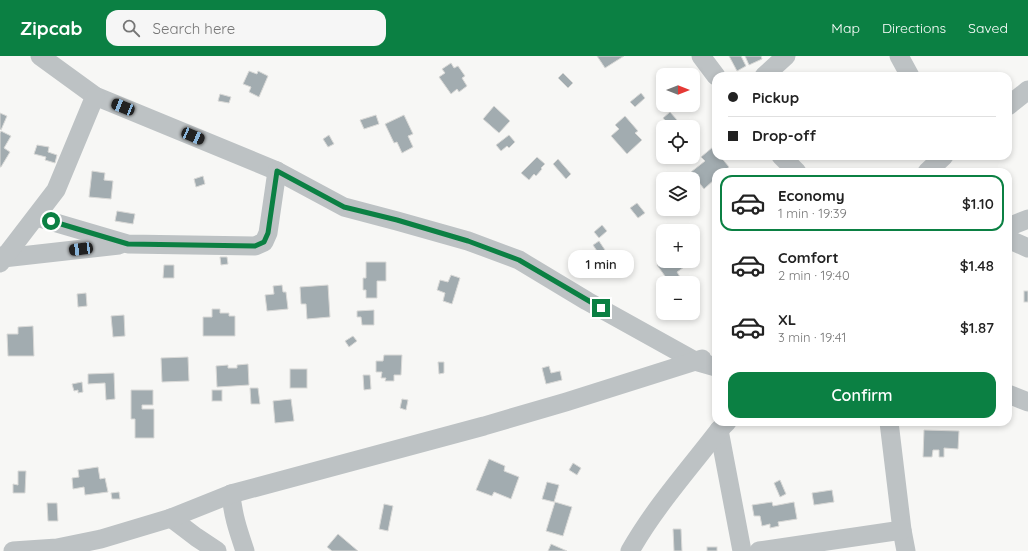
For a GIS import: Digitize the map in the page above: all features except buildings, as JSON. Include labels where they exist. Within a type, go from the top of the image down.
[{"type":"street","points":[[40,56],[95,96],[277,171],[344,207],[397,220],[468,241],[519,260],[587,301],[695,361],[712,366]]},
{"type":"street","points":[[701,56],[713,72]]},
{"type":"street","points":[[768,72],[786,56]]},
{"type":"street","points":[[900,56],[908,72]]},
{"type":"street","points":[[1012,103],[1028,90]]},
{"type":"street","points":[[1,259],[56,190],[95,96]]},
{"type":"street","points":[[785,160],[793,168]]},
{"type":"street","points":[[931,168],[940,160]]},
{"type":"street","points":[[1,259],[128,244],[255,246],[264,242],[268,233],[277,171]]},
{"type":"street","points":[[36,217],[128,244]]},
{"type":"street","points":[[1012,225],[1028,219]]},
{"type":"street","points":[[1012,241],[1028,248]]},
{"type":"street","points":[[13,551],[57,548],[101,539],[171,518],[231,494],[484,426],[712,357]]},
{"type":"street","points":[[1012,396],[1028,402]]},
{"type":"street","points":[[630,551],[661,504],[723,426]]},
{"type":"street","points":[[723,426],[742,551]]},
{"type":"street","points":[[889,426],[902,530],[906,551]]},
{"type":"street","points":[[231,494],[235,522],[245,551]]},
{"type":"street","points":[[171,518],[217,551]]},
{"type":"street","points":[[759,551],[902,530]]},
{"type":"route","points":[[51,221],[128,244],[255,246],[264,242],[268,233],[277,171],[344,207],[397,220],[468,241],[519,260],[601,308]]}]
